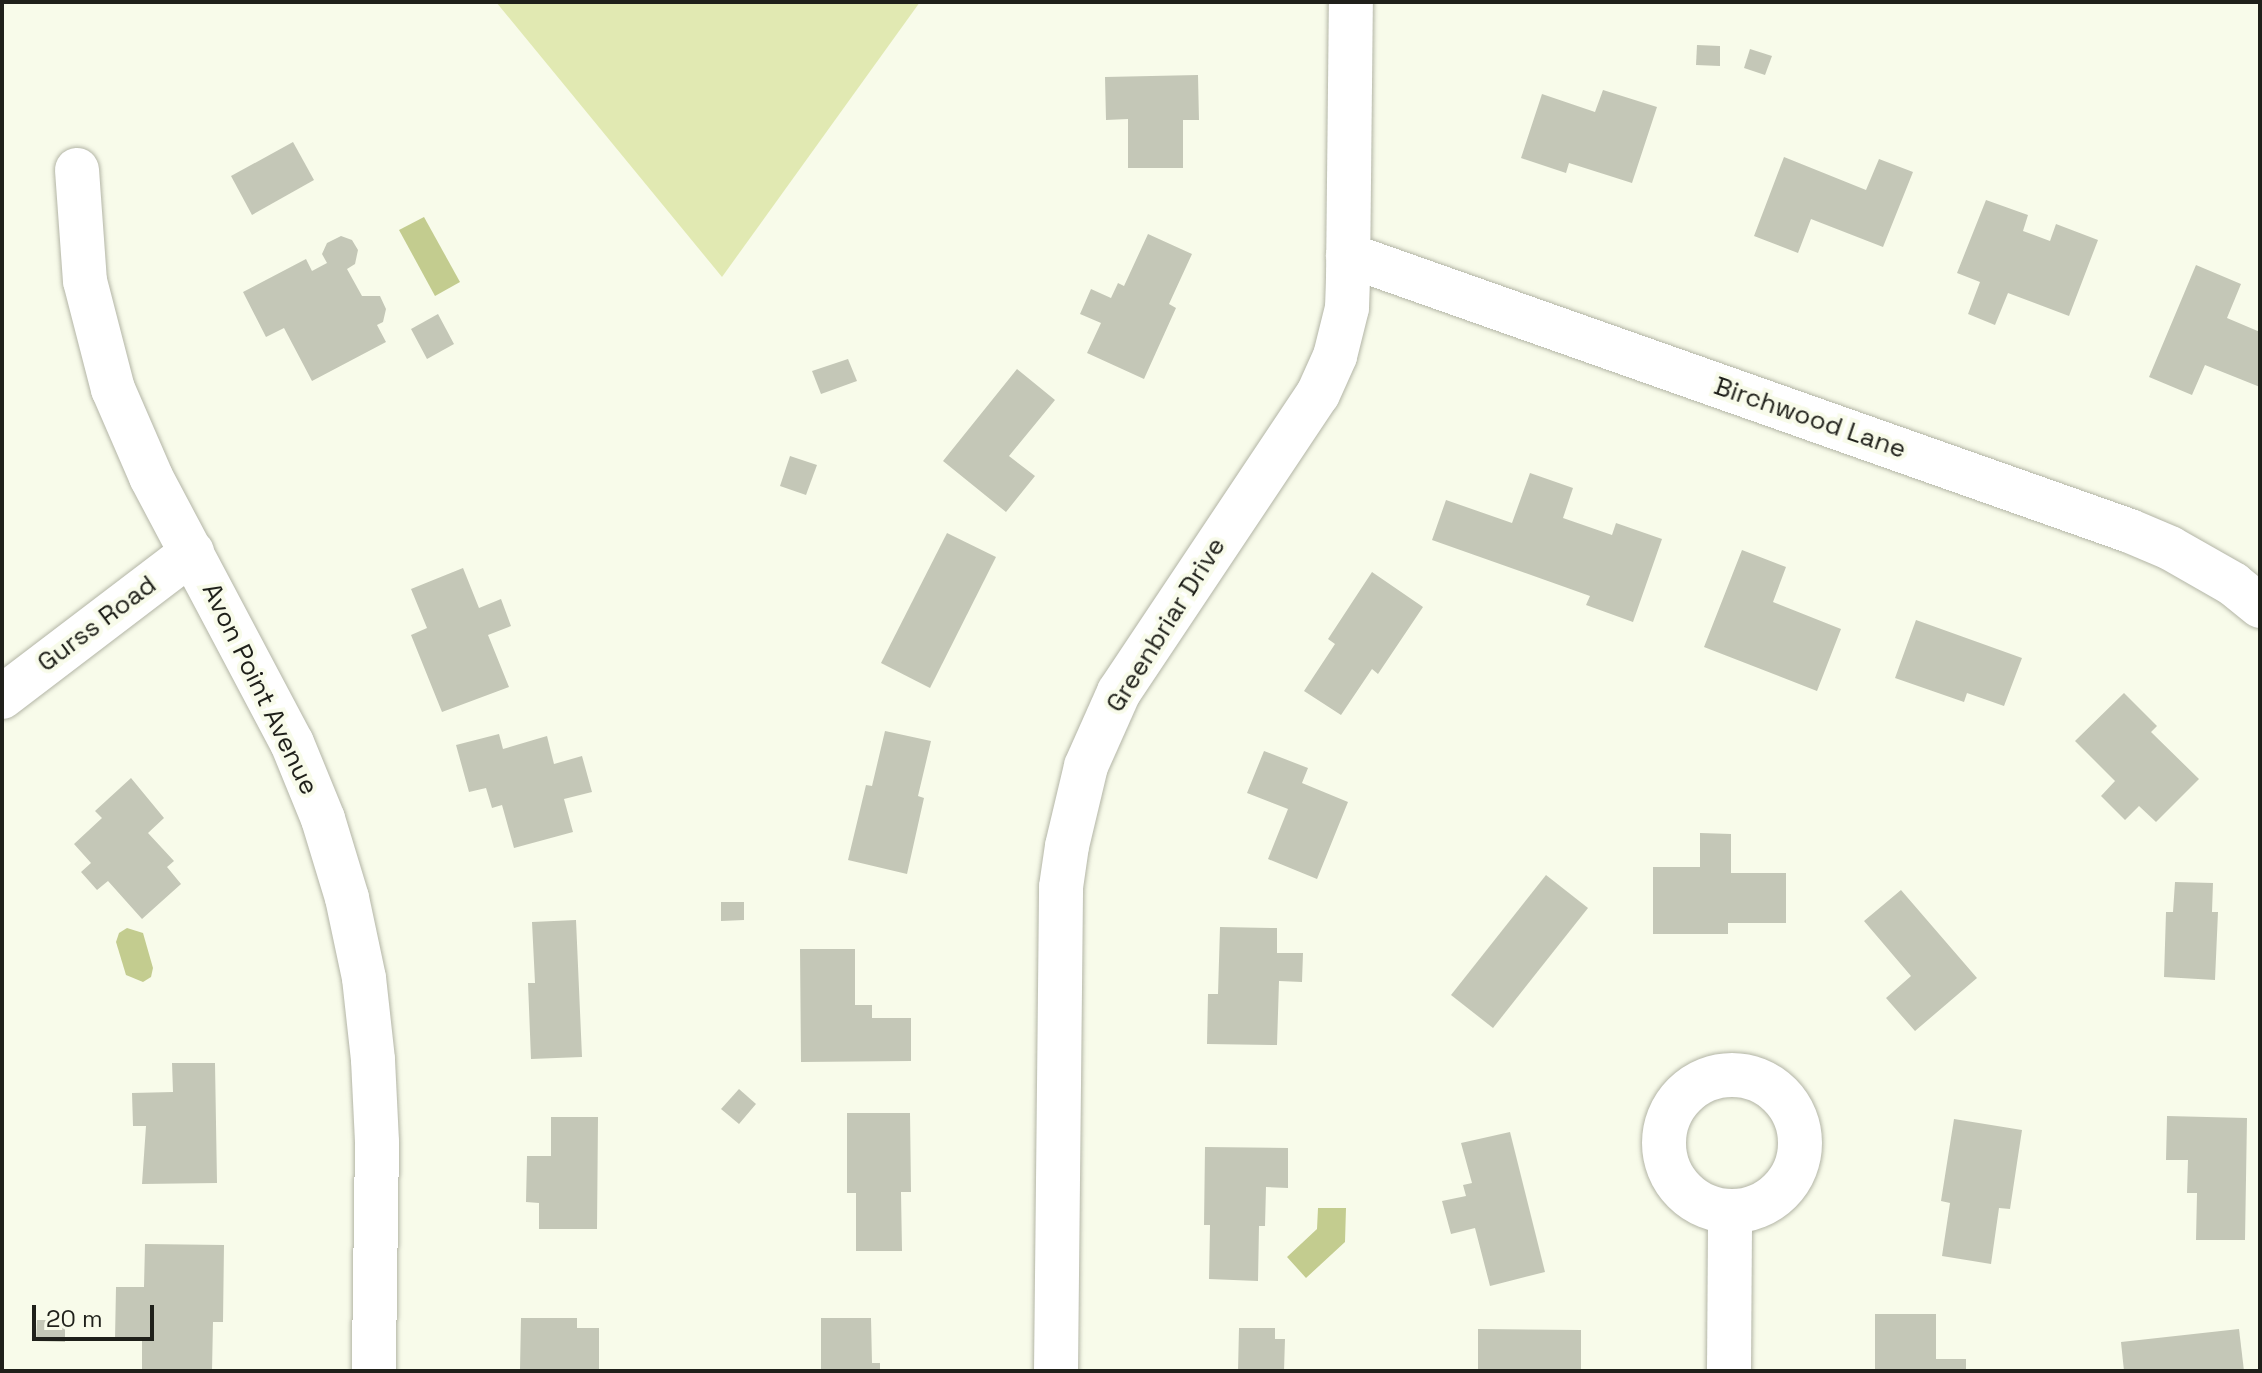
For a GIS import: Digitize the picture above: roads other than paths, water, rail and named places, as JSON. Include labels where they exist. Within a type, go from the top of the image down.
[{"type":"street","name":"Greenbriar Drive","points":[[1056,1371],[1061,887],[1067,846],[1086,766],[1113,704],[1141,657],[1318,394],[1335,356],[1347,308],[1351,2]]},
{"type":"street","name":"Avon Point Avenue","points":[[77,170],[85,281],[113,389],[133,441],[292,743],[323,819],[347,898],[364,978],[373,1060],[377,1142],[374,1371]]},
{"type":"street","name":"Birchwood Lane","points":[[1348,255],[2130,531],[2170,548],[2233,584],[2260,606]]},
{"type":"street","name":"Gurss Road","points":[[2,697],[192,552]]},
{"type":"street","points":[[1729,1371],[1730,1211]]}]
